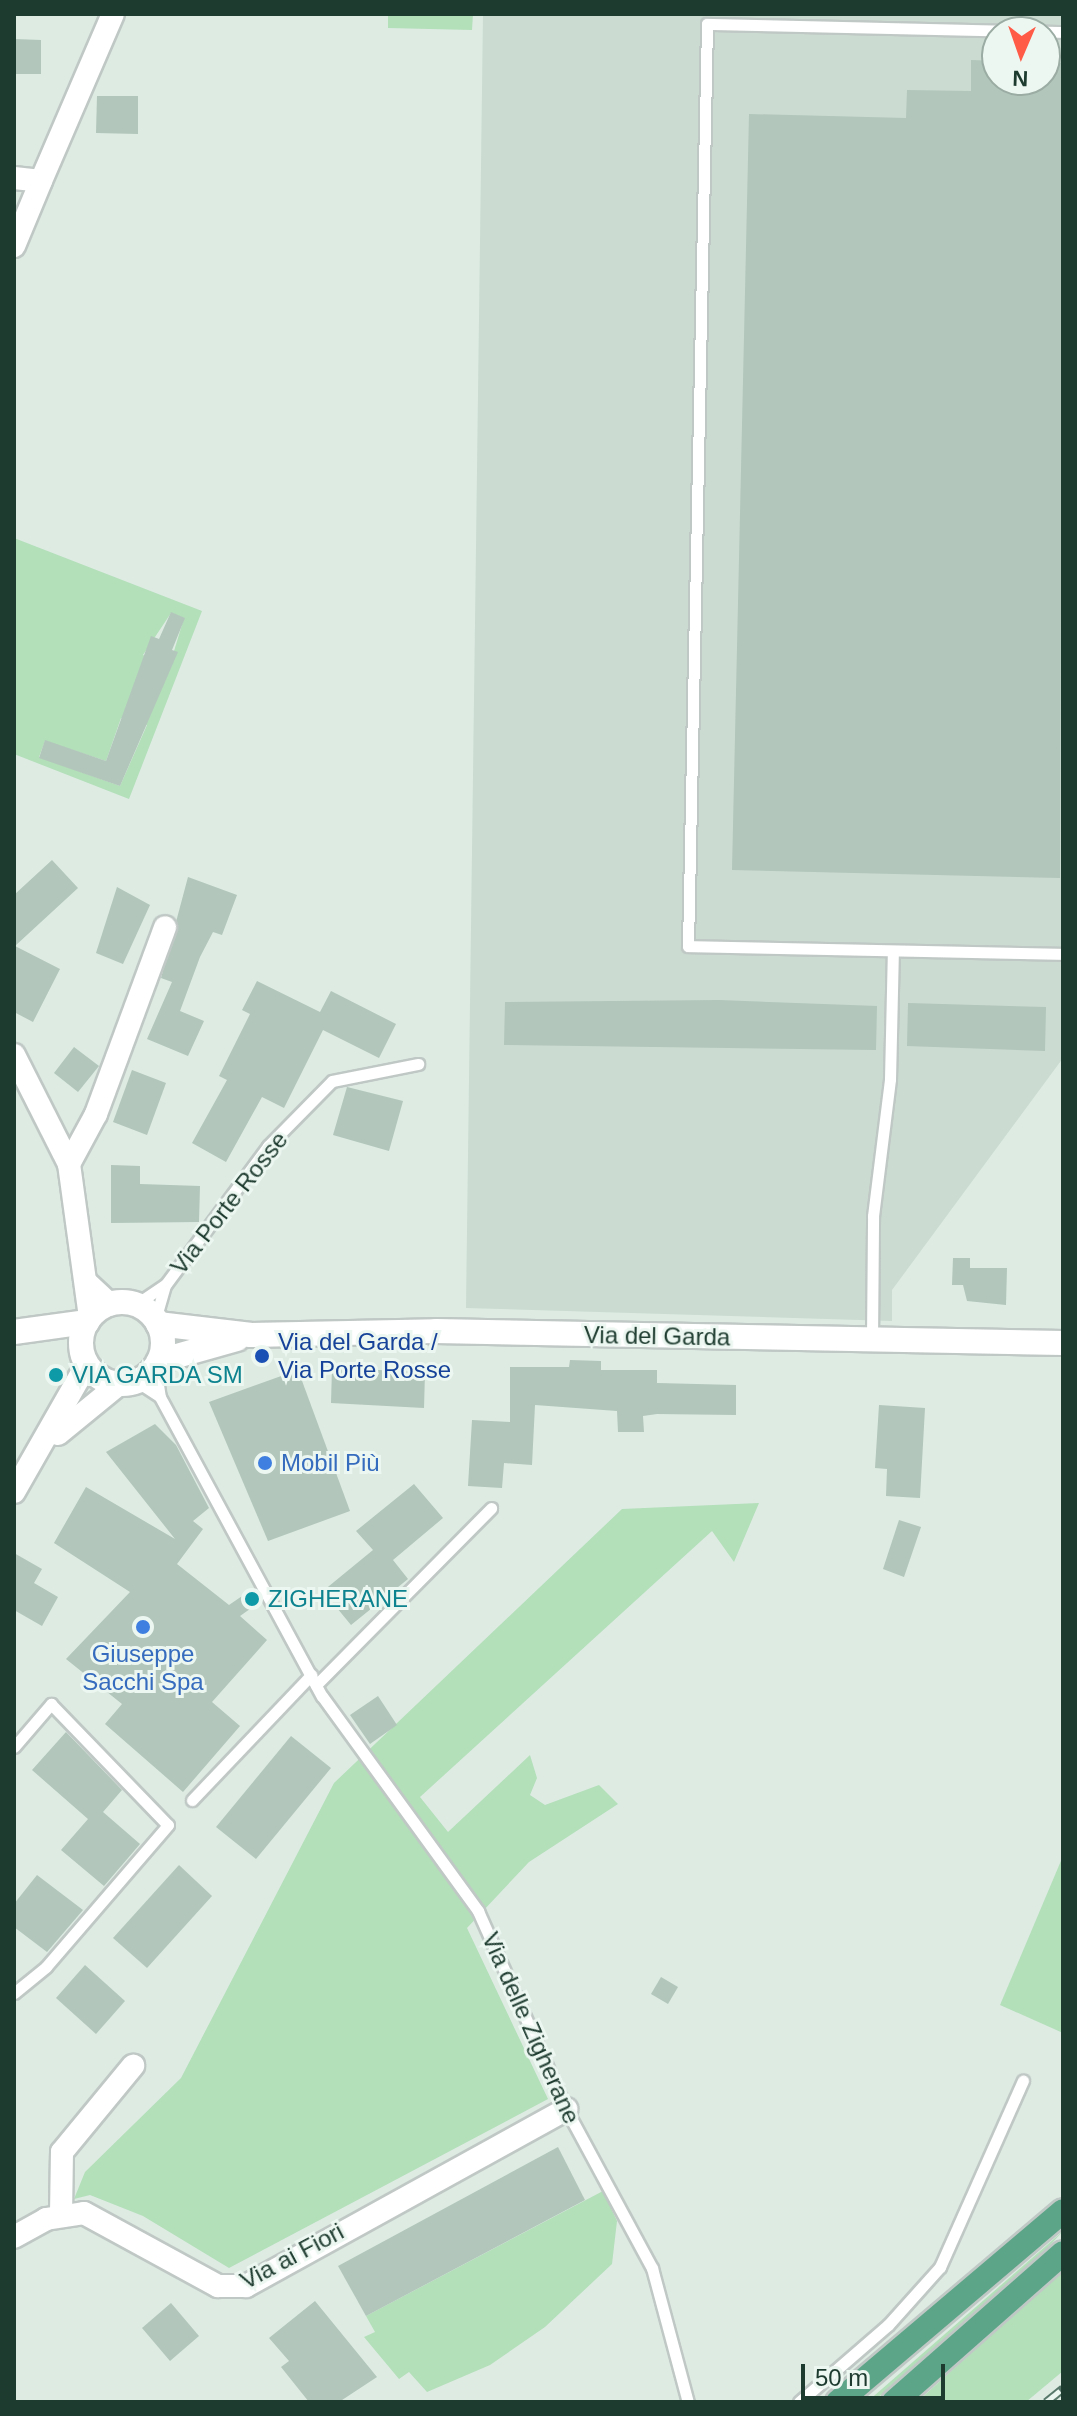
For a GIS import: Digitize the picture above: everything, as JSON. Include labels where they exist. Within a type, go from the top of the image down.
[{"type":"main road","points":[[838,2402],[1063,2211]]},
{"type":"main road","points":[[894,2402],[1063,2253]]},
{"type":"street","points":[[14,246],[113,14]]},
{"type":"street","points":[[14,178],[41,181]]},
{"type":"street","points":[[69,1164],[96,1114],[165,927]]},
{"type":"street","points":[[14,1055],[69,1164],[86,1282],[96,1315],[84,1357],[48,1442],[18,1486]]},
{"type":"street","points":[[25,1332],[135,1305],[156,1322],[157,1364],[48,1442]]},
{"type":"street","name":"Via del Garda","points":[[156,1322],[251,1335],[436,1331],[1063,1343]]},
{"type":"street","points":[[25,1332],[84,1357],[127,1383]]},
{"type":"street","name":"Via del Garda","points":[[157,1364],[251,1335]]},
{"type":"street","points":[[14,2237],[61,2215],[62,2152],[133,2066]]},
{"type":"street","name":"Via ai Fiori","points":[[61,2215],[99,2218],[218,2286],[246,2286],[566,2109]]},
{"type":"lane","points":[[1063,32],[707,24],[688,946],[1063,954]]},
{"type":"lane","points":[[872,1341],[873,1216],[890,1079],[893,951]]},
{"type":"lane","name":"Via Porte Rosse","points":[[166,1284],[268,1146],[332,1081],[418,1064]]},
{"type":"lane","points":[[135,1305],[166,1284]]},
{"type":"lane","points":[[156,1322],[166,1284]]},
{"type":"lane","name":"Via delle Zigherane","points":[[157,1364],[160,1397],[313,1680],[478,1911],[566,2109],[652,2268],[688,2402]]},
{"type":"lane","name":"Via delle Zigherane","points":[[127,1383],[160,1397]]},
{"type":"lane","points":[[192,1800],[491,1508]]},
{"type":"lane","points":[[14,1747],[51,1704],[168,1825],[46,1967],[14,1993]]},
{"type":"lane","points":[[799,2402],[888,2325],[940,2267],[1023,2081]]},
{"type":"shaded area","points":[[483,14],[1063,14],[1063,1058],[892,1290],[892,1321],[466,1308]]},
{"type":"green space","points":[[388,14],[473,14],[472,30],[388,28]]},
{"type":"green space","points":[[14,538],[202,611],[129,799],[14,754]],"holes":[[[171,613],[184,618],[165,681],[155,673],[160,662],[143,655]],[[121,718],[147,725],[120,786],[39,757],[45,741],[106,761]]]},
{"type":"green space","points":[[759,1503],[734,1562],[712,1531],[420,1797],[448,1832],[530,1755],[537,1778],[530,1795],[545,1805],[599,1785],[618,1804],[529,1862],[467,1928],[548,2099],[229,2268],[143,2216],[90,2195],[74,2199],[85,2172],[181,2078],[334,1783],[622,1509]]},
{"type":"green space","points":[[1063,1856],[1063,2033],[1000,2005]]},
{"type":"green space","points":[[603,2191],[617,2221],[612,2264],[545,2327],[490,2365],[427,2392],[409,2372],[399,2379],[364,2337],[375,2332],[366,2316]]},
{"type":"green space","points":[[1063,2231],[981,2321],[912,2380],[867,2402]]},
{"type":"green space","points":[[1063,2270],[1063,2371],[1026,2402],[917,2402]]},
{"type":"building","points":[[14,39],[41,40],[41,74],[14,74]]},
{"type":"building","points":[[971,60],[981,60],[981,96],[1061,96],[1063,63],[1060,878],[732,870],[749,114],[906,118],[907,90],[971,91]]},
{"type":"building","points":[[97,96],[138,96],[138,134],[96,133]]},
{"type":"building","points":[[171,612],[185,618],[172,650],[178,652],[120,786],[39,758],[45,740],[106,761],[151,636],[159,639]]},
{"type":"building","points":[[52,860],[78,888],[15,946],[60,969],[33,1022],[14,1012],[14,895]]},
{"type":"building","points":[[188,877],[237,895],[222,935],[213,932],[200,957],[180,1011],[204,1021],[188,1056],[147,1039],[172,982],[161,978]]},
{"type":"building","points":[[117,887],[150,905],[123,964],[96,953]]},
{"type":"building","points":[[257,981],[320,1012],[331,991],[396,1024],[379,1058],[323,1030],[284,1108],[262,1097],[226,1162],[192,1143],[227,1080],[219,1076],[250,1014],[242,1010]]},
{"type":"building","points":[[719,1000],[877,1006],[876,1050],[504,1045],[505,1002]]},
{"type":"building","points":[[908,1003],[1046,1007],[1045,1051],[907,1046]]},
{"type":"building","points":[[74,1047],[99,1066],[78,1092],[54,1073]]},
{"type":"building","points":[[132,1070],[166,1083],[147,1135],[113,1122]]},
{"type":"building","points":[[347,1087],[403,1101],[389,1151],[333,1135]]},
{"type":"building","points":[[111,1165],[140,1166],[140,1184],[200,1186],[199,1222],[111,1223]]},
{"type":"building","points":[[953,1258],[970,1258],[970,1268],[1007,1268],[1006,1305],[967,1301],[963,1285],[952,1285]]},
{"type":"building","points":[[570,1360],[601,1361],[601,1370],[657,1370],[657,1383],[736,1385],[736,1415],[643,1416],[644,1432],[618,1432],[617,1411],[535,1405],[532,1465],[504,1463],[502,1488],[468,1486],[472,1420],[510,1422],[510,1367],[569,1367]]},
{"type":"building","points":[[332,1368],[425,1372],[424,1408],[331,1403]]},
{"type":"building","name":"Mobil Più","points":[[298,1370],[350,1511],[268,1541],[209,1402]]},
{"type":"building","points":[[879,1405],[925,1408],[920,1498],[886,1496],[887,1469],[875,1468]]},
{"type":"building","points":[[155,1424],[176,1445],[209,1508],[193,1521],[203,1529],[177,1564],[229,1605],[251,1590],[260,1602],[240,1616],[267,1640],[212,1702],[240,1726],[183,1792],[105,1724],[122,1704],[66,1659],[130,1592],[54,1543],[86,1487],[175,1539],[106,1452]]},
{"type":"building","points":[[414,1484],[443,1518],[393,1560],[408,1579],[351,1625],[323,1591],[373,1550],[356,1531]]},
{"type":"building","points":[[899,1520],[921,1527],[904,1577],[883,1569]]},
{"type":"building","points":[[14,1553],[42,1569],[34,1583],[58,1597],[42,1626],[14,1610]]},
{"type":"building","points":[[378,1696],[397,1725],[370,1744],[350,1715]]},
{"type":"building","points":[[66,1732],[122,1790],[103,1812],[140,1844],[104,1886],[61,1850],[88,1819],[32,1770]]},
{"type":"building","points":[[291,1736],[331,1768],[256,1859],[216,1827]]},
{"type":"building","points":[[179,1865],[212,1896],[147,1968],[113,1938]]},
{"type":"building","points":[[37,1875],[83,1910],[47,1952],[14,1927],[14,1904]]},
{"type":"building","points":[[85,1965],[125,2001],[96,2034],[56,1998]]},
{"type":"building","points":[[661,1977],[678,1987],[668,2004],[651,1994]]},
{"type":"building","points":[[558,2147],[585,2200],[366,2316],[338,2266]]},
{"type":"building","points":[[315,2301],[377,2377],[339,2402],[309,2402],[281,2367],[289,2361],[269,2338]]},
{"type":"building","points":[[171,2303],[199,2336],[170,2361],[142,2328]]},
{"type":"railway","points":[[1046,2402],[1063,2388]]},
{"type":"place","name":"Via del Garda / Via Porte Rosse","points":[[262,1356]]},
{"type":"place","name":"VIA GARDA SM","points":[[56,1375]]},
{"type":"place","name":"Mobil Più","points":[[265,1463]]},
{"type":"place","name":"ZIGHERANE","points":[[252,1599]]},
{"type":"place","name":"Giuseppe Sacchi Spa","points":[[143,1627]]}]
